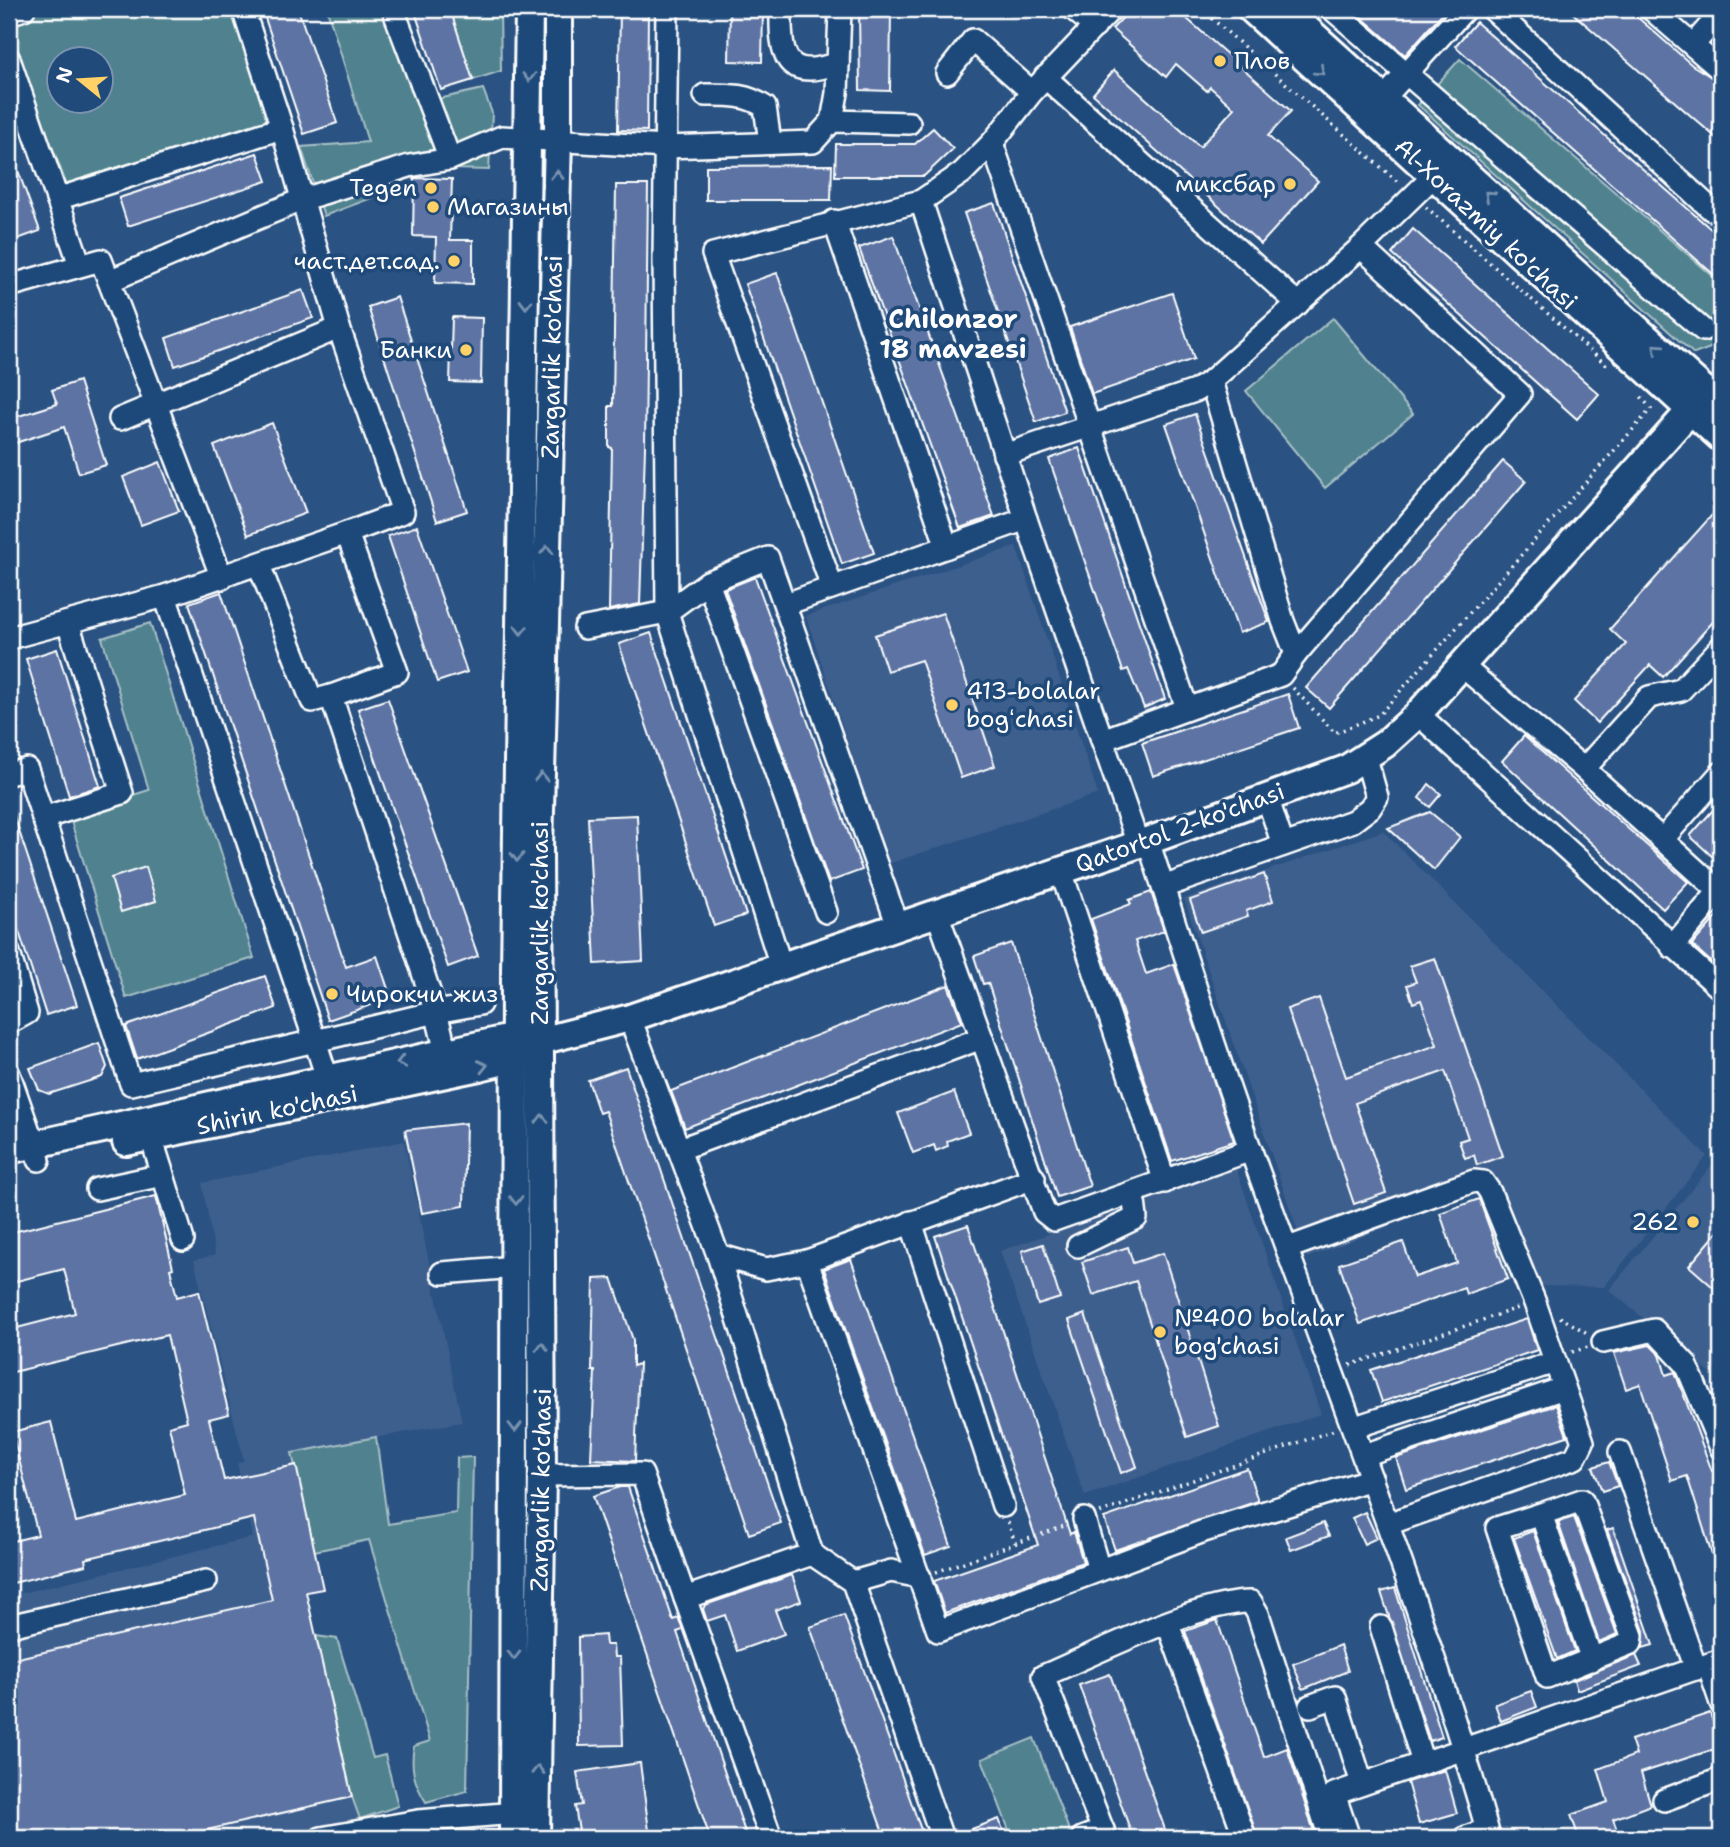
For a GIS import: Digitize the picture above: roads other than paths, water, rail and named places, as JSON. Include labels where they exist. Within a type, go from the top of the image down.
[{"type":"main road","name":"Zargarlik ko'chasi","points":[[521,1821],[542,1475],[524,1045],[529,9]]},
{"type":"main road","name":"Zargarlik ko'chasi","points":[[536,1838],[521,1821],[515,1266],[524,1045],[539,847],[558,140],[558,9]]},
{"type":"main road","name":"Al-Xorazmiy ko'chasi","points":[[1251,9],[1376,107],[1712,399]]},
{"type":"main road","name":"Al-Xorazmiy ko'chasi","points":[[1285,9],[1376,107]]},
{"type":"main road","name":"Qatortol 2-ko'chasi","points":[[524,1045],[630,1018],[1061,871],[1346,769],[1366,758],[1418,714],[1712,399]]},
{"type":"main road","points":[[1712,399],[1721,437]]},
{"type":"main road","name":"Shirin ko'chasi","points":[[9,1150],[37,1152],[151,1137],[330,1088],[446,1052],[524,1045]]},
{"type":"main road","name":"Shirin ko'chasi","points":[[9,1167],[37,1152],[524,1045]]},
{"type":"street","points":[[9,14],[24,9]]},
{"type":"street","points":[[9,638],[222,578],[403,512],[339,328],[282,128],[243,9]]},
{"type":"street","points":[[393,9],[450,159]]},
{"type":"street","points":[[667,9],[664,147],[667,612],[781,966]]},
{"type":"street","points":[[781,9],[780,47],[790,63],[804,71],[816,71],[838,63]]},
{"type":"street","points":[[109,281],[301,200],[410,166],[450,159],[502,137],[664,147],[813,142],[832,121],[840,9]]},
{"type":"street","points":[[1073,9],[1095,27]]},
{"type":"street","points":[[832,587],[713,254],[834,221],[921,201],[962,173],[992,143],[1039,85],[1111,9]]},
{"type":"street","points":[[1332,9],[1703,330]]},
{"type":"street","points":[[1376,107],[1465,9]]},
{"type":"street","points":[[1651,9],[1721,70]]},
{"type":"street","points":[[1498,11],[1718,208]]},
{"type":"street","points":[[1693,45],[1721,13]]},
{"type":"street","points":[[947,73],[973,40],[1039,85],[1298,303]]},
{"type":"street","points":[[9,59],[80,265]]},
{"type":"street","points":[[705,95],[735,95],[754,100],[765,107],[770,142]]},
{"type":"street","points":[[832,121],[909,123]]},
{"type":"street","points":[[57,199],[282,128]]},
{"type":"street","points":[[992,143],[1187,708]]},
{"type":"street","points":[[1004,455],[1180,399],[1211,381],[1361,247],[1443,168]]},
{"type":"street","points":[[921,201],[1004,455],[1102,740],[1163,887],[1251,1150],[1354,1425],[1465,1749],[1489,1834],[1464,1838]]},
{"type":"street","points":[[834,221],[947,547]]},
{"type":"street","points":[[1102,740],[1281,675],[1296,654],[1520,394],[1361,247]]},
{"type":"street","points":[[9,286],[101,260],[222,578]]},
{"type":"street","points":[[121,419],[339,328]]},
{"type":"street","points":[[1211,381],[1283,621],[1296,654]]},
{"type":"street","points":[[786,604],[1026,519]]},
{"type":"street","points":[[259,565],[312,701],[397,672],[347,533]]},
{"type":"street","points":[[584,628],[667,612],[708,582],[768,558],[898,926]]},
{"type":"street","points":[[708,582],[826,912]]},
{"type":"street","points":[[165,596],[330,1088]]},
{"type":"street","points":[[43,818],[122,793],[68,623]]},
{"type":"street","points":[[1584,769],[1649,697],[1681,690],[1721,647]]},
{"type":"street","points":[[1462,666],[1584,769],[1721,891],[1672,947]]},
{"type":"street","points":[[331,696],[436,1012],[446,1052]]},
{"type":"street","points":[[1418,714],[1721,989]]},
{"type":"street","points":[[1163,887],[1353,821],[1370,808],[1377,797],[1366,758]]},
{"type":"street","points":[[9,774],[27,769],[131,1084],[480,1004]]},
{"type":"street","points":[[1662,840],[1721,773]]},
{"type":"street","points":[[1267,797],[1283,845]]},
{"type":"street","points":[[1061,871],[1165,1182]]},
{"type":"street","points":[[937,913],[1044,1212],[1054,1220],[1251,1150]]},
{"type":"street","points":[[9,953],[27,1013],[9,1023]]},
{"type":"street","points":[[630,1018],[718,1255],[812,1554],[853,1583],[942,1838]]},
{"type":"street","points":[[680,1149],[982,1038]]},
{"type":"street","points":[[9,1073],[15,1106],[37,1152]]},
{"type":"street","points":[[151,1137],[183,1240]]},
{"type":"street","points":[[97,1189],[163,1175]]},
{"type":"street","points":[[718,1255],[766,1269],[807,1261],[1034,1178]]},
{"type":"street","points":[[1288,1248],[1441,1192],[1474,1181],[1483,1182],[1490,1192],[1535,1303],[1583,1442],[1575,1458],[1388,1524]]},
{"type":"street","points":[[1078,1246],[1136,1219],[1133,1193]]},
{"type":"street","points":[[911,1222],[1003,1506]]},
{"type":"street","points":[[807,1261],[938,1631],[1204,1531],[1372,1479]]},
{"type":"street","points":[[442,1273],[515,1266]]},
{"type":"street","points":[[1603,1342],[1654,1330],[1686,1364],[1721,1448]]},
{"type":"street","points":[[1354,1425],[1554,1360]]},
{"type":"street","points":[[1364,1455],[1564,1388]]},
{"type":"street","points":[[1620,1452],[1709,1664],[1721,1703]]},
{"type":"street","points":[[542,1475],[642,1474],[771,1838]]},
{"type":"street","points":[[1582,1500],[1632,1636],[1631,1643],[1547,1677],[1497,1528],[1541,1514],[1582,1500]]},
{"type":"street","points":[[1541,1514],[1592,1660]]},
{"type":"street","points":[[1084,1519],[1099,1570]]},
{"type":"street","points":[[685,1598],[812,1554]]},
{"type":"street","points":[[853,1583],[891,1572],[920,1577]]},
{"type":"street","points":[[9,1626],[206,1581]]},
{"type":"street","points":[[1082,1838],[1105,1834],[1043,1676],[1168,1624],[1232,1601],[1251,1602],[1258,1614],[1325,1796],[1349,1838]]},
{"type":"street","points":[[1168,1624],[1245,1838]]},
{"type":"street","points":[[1381,1627],[1423,1763]]},
{"type":"street","points":[[1325,1796],[1709,1664]]},
{"type":"street","points":[[1310,1706],[1335,1697],[1362,1784]]},
{"type":"street","points":[[1664,1800],[1721,1779]]},
{"type":"street","points":[[1325,1796],[1330,1838]]},
{"type":"street","points":[[321,1838],[418,1821],[521,1821]]},
{"type":"place","name":"Плов","points":[[1220,61]]},
{"type":"place","name":"миксбар","points":[[1290,184]]},
{"type":"place","name":"Tegen","points":[[431,188]]},
{"type":"place","name":"Магазины","points":[[433,207]]},
{"type":"place","name":"част.дет.сад.","points":[[454,261]]},
{"type":"place","name":"Банки","points":[[466,350]]},
{"type":"place","name":"413-bolalar bogʻchasi","points":[[952,705]]},
{"type":"place","name":"Чирокчи жиз","points":[[332,994]]},
{"type":"place","name":"262","points":[[1693,1222]]},
{"type":"place","name":"№400 bolalar bog'chasi","points":[[1160,1332]]},
{"type":"district","name":"Chilonzor 18 mavzesi","points":[[953,333]]}]
